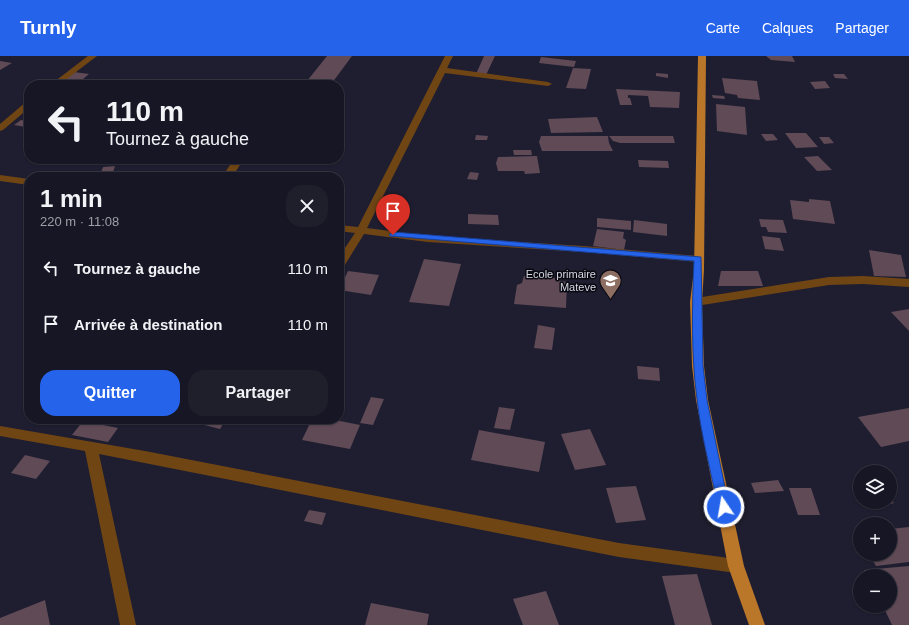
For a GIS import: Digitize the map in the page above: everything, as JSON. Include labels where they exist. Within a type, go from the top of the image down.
[{"type":"highway","points":[[702,56],[696,302],[698,366],[702,400],[736,566],[757,625]]},
{"type":"street","points":[[61,80],[93,56]]},
{"type":"street","points":[[344,258],[361,231],[449,56]]},
{"type":"street","points":[[441,70],[548,84]]},
{"type":"street","points":[[0,128],[24,108]]},
{"type":"street","points":[[0,178],[24,181]]},
{"type":"street","points":[[344,229],[428,238],[698,259]]},
{"type":"street","points":[[696,302],[829,281],[863,280],[909,283]]},
{"type":"street","points":[[0,431],[91,446],[619,550],[736,566]]},
{"type":"street","points":[[91,446],[128,625]]},
{"type":"building","points":[[327,56],[352,56],[334,80],[308,80]]},
{"type":"building","points":[[484,56],[495,56],[486,75],[476,74]]},
{"type":"building","points":[[766,56],[792,56],[795,62],[771,60]]},
{"type":"building","points":[[541,57],[576,61],[574,67],[539,63]]},
{"type":"building","points":[[0,61],[12,63],[0,70]]},
{"type":"building","points":[[573,68],[591,69],[586,89],[566,88]]},
{"type":"building","points":[[74,72],[89,74],[82,80],[65,80]]},
{"type":"building","points":[[656,73],[668,74],[668,78],[656,76]]},
{"type":"building","points":[[833,74],[844,74],[848,79],[835,78]]},
{"type":"building","points":[[722,78],[757,81],[760,100],[738,98],[737,95],[725,93]]},
{"type":"building","points":[[825,81],[830,88],[815,89],[810,82]]},
{"type":"building","points":[[616,89],[680,92],[679,108],[650,107],[648,96],[628,95],[632,105],[620,105]]},
{"type":"building","points":[[712,95],[724,96],[725,99],[713,98]]},
{"type":"building","points":[[716,104],[745,107],[747,135],[717,131]]},
{"type":"building","points":[[597,117],[603,132],[551,133],[548,119]]},
{"type":"building","points":[[21,120],[24,120],[24,127],[14,125]]},
{"type":"building","points":[[785,133],[806,133],[818,147],[796,148]]},
{"type":"building","points":[[761,134],[773,134],[778,140],[766,141]]},
{"type":"building","points":[[476,135],[488,136],[487,140],[475,140]]},
{"type":"building","points":[[541,136],[608,136],[609,143],[613,151],[542,151],[539,142]]},
{"type":"building","points":[[609,136],[673,136],[675,143],[620,143],[613,141]]},
{"type":"building","points":[[819,137],[829,137],[834,143],[824,144]]},
{"type":"building","points":[[513,150],[531,150],[532,155],[514,155]]},
{"type":"building","points":[[537,156],[540,173],[525,174],[524,171],[498,171],[496,163],[498,157]]},
{"type":"building","points":[[818,156],[832,170],[817,171],[804,157]]},
{"type":"building","points":[[638,160],[668,161],[669,168],[639,167]]},
{"type":"building","points":[[115,166],[113,172],[101,172],[103,167]]},
{"type":"building","points":[[470,172],[479,173],[477,180],[467,179]]},
{"type":"building","points":[[809,199],[830,201],[835,224],[793,219],[790,200],[809,202]]},
{"type":"building","points":[[468,214],[498,215],[499,225],[468,224]]},
{"type":"building","points":[[597,218],[631,221],[631,230],[597,227]]},
{"type":"building","points":[[759,219],[783,220],[787,233],[768,232],[766,227],[761,227]]},
{"type":"building","points":[[634,220],[667,224],[667,236],[633,232]]},
{"type":"building","points":[[597,229],[624,232],[623,238],[626,240],[624,250],[593,246]]},
{"type":"building","points":[[762,236],[780,238],[784,251],[765,249]]},
{"type":"building","points":[[869,250],[901,255],[906,277],[874,276]]},
{"type":"building","points":[[424,259],[461,264],[449,306],[409,302]]},
{"type":"building","points":[[348,271],[379,275],[371,295],[344,291],[344,279]]},
{"type":"building","points":[[721,271],[758,271],[763,286],[718,286]]},
{"type":"building","points":[[524,276],[555,278],[555,280],[567,282],[566,308],[514,304],[517,285],[522,283]]},
{"type":"building","points":[[909,309],[909,331],[891,312]]},
{"type":"building","points":[[538,325],[555,328],[552,350],[534,348]]},
{"type":"building","points":[[637,366],[659,368],[660,381],[638,379]]},
{"type":"building","points":[[371,397],[384,399],[373,425],[360,423]]},
{"type":"building","points":[[499,407],[515,409],[510,430],[494,428]]},
{"type":"building","points":[[909,408],[909,441],[881,447],[858,417]]},
{"type":"building","points":[[344,422],[360,425],[350,449],[302,440],[310,424],[344,424]]},
{"type":"building","points":[[81,424],[98,424],[118,428],[108,442],[72,435]]},
{"type":"building","points":[[200,424],[223,424],[220,429]]},
{"type":"building","points":[[590,429],[606,465],[575,470],[561,434]]},
{"type":"building","points":[[479,430],[545,442],[539,472],[471,460]]},
{"type":"building","points":[[25,455],[50,461],[36,479],[11,473]]},
{"type":"building","points":[[778,480],[784,491],[755,493],[751,483]]},
{"type":"building","points":[[636,486],[646,520],[616,523],[606,488]]},
{"type":"building","points":[[789,488],[811,488],[820,515],[798,515]]},
{"type":"building","points":[[309,510],[326,513],[322,525],[304,521]]},
{"type":"building","points":[[909,527],[909,562],[876,566],[873,561],[897,561],[897,528]]},
{"type":"building","points":[[909,566],[909,625],[892,625],[886,613],[897,613],[897,569],[875,569]]},
{"type":"building","points":[[697,574],[712,625],[675,625],[662,576]]},
{"type":"building","points":[[546,591],[559,625],[523,625],[513,599]]},
{"type":"building","points":[[45,600],[50,625],[0,625],[0,618]]},
{"type":"building","points":[[371,603],[429,614],[427,625],[365,625]]},
{"type":"place","name":"Ecole primaire Mateve","points":[[611,300]]},
{"type":"route","points":[[393,235],[698,259],[699,270],[696,302],[698,366],[708,434],[724,507]]}]
